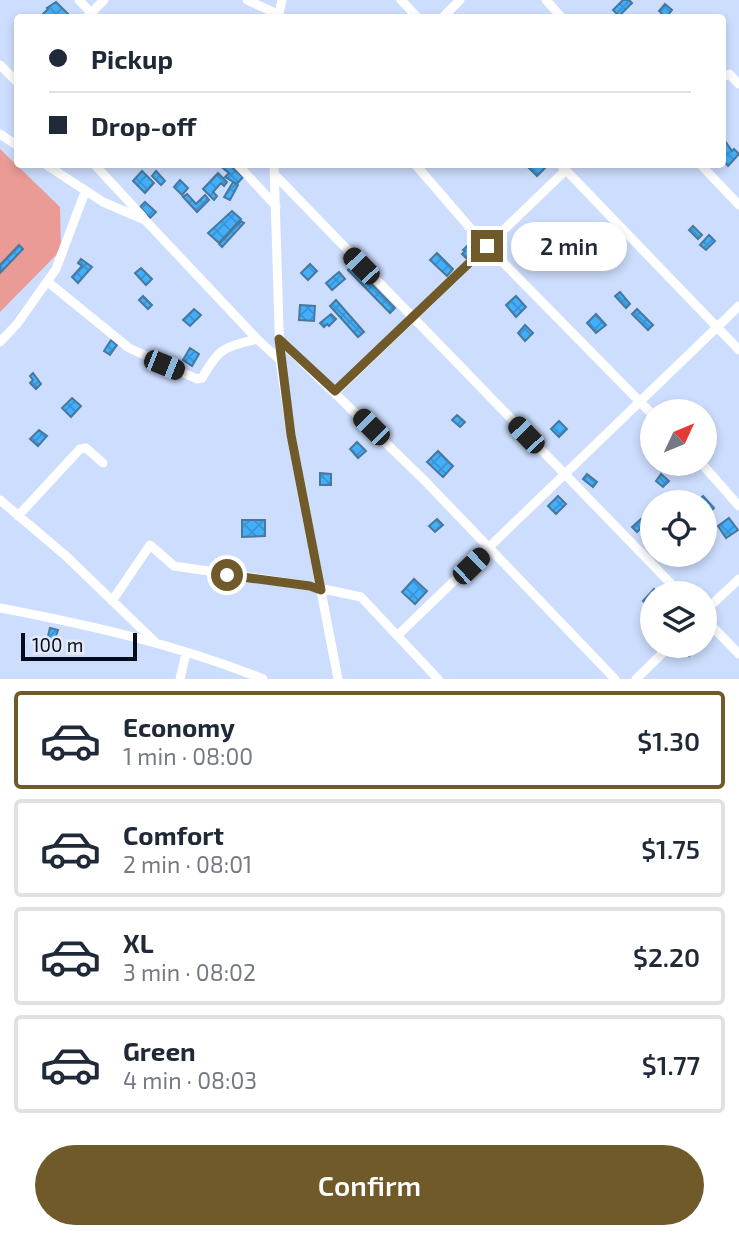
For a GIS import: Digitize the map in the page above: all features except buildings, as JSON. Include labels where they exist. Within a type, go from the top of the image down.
[{"type":"street","points":[[93,14],[104,0]]},
{"type":"street","points":[[247,0],[274,14]]},
{"type":"street","points":[[401,0],[414,14]]},
{"type":"street","points":[[446,14],[460,0]]},
{"type":"street","points":[[546,0],[558,14]]},
{"type":"street","points":[[0,65],[14,79]]},
{"type":"street","points":[[51,168],[103,202],[145,220]]},
{"type":"street","points":[[98,168],[257,339],[281,360]]},
{"type":"street","points":[[241,168],[276,206]]},
{"type":"street","points":[[274,168],[281,360],[291,435],[338,679]]},
{"type":"street","points":[[399,634],[640,402],[487,246],[419,168]]},
{"type":"street","points":[[335,391],[487,246],[562,168]]},
{"type":"street","points":[[564,168],[739,350]]},
{"type":"street","points":[[704,168],[739,205]]},
{"type":"street","points":[[275,175],[668,581]]},
{"type":"street","points":[[0,342],[48,282],[62,257],[85,192]]},
{"type":"street","points":[[48,282],[129,348],[197,379],[202,378],[212,359],[223,349],[257,339]]},
{"type":"street","points":[[643,399],[739,306]]},
{"type":"street","points":[[279,339],[335,391],[615,679]]},
{"type":"street","points":[[18,516],[80,449],[86,448],[103,463]]},
{"type":"street","points":[[713,476],[739,506]]},
{"type":"street","points":[[0,500],[66,556],[156,644]]},
{"type":"street","points":[[112,601],[150,545],[174,566],[310,586],[361,597],[399,634],[438,679]]},
{"type":"street","points":[[717,600],[739,579]]},
{"type":"street","points":[[0,608],[56,618],[156,644],[264,679]]},
{"type":"street","points":[[717,631],[739,654]]},
{"type":"street","points":[[180,679],[186,653]]},
{"type":"street","points":[[636,679],[658,658]]},
{"type":"shaded area","points":[[0,149],[14,163],[14,168],[20,168],[60,207],[61,250],[0,312]]},
{"type":"route","points":[[227,575],[310,586],[321,590],[291,435],[279,339],[335,391],[487,246]]}]
